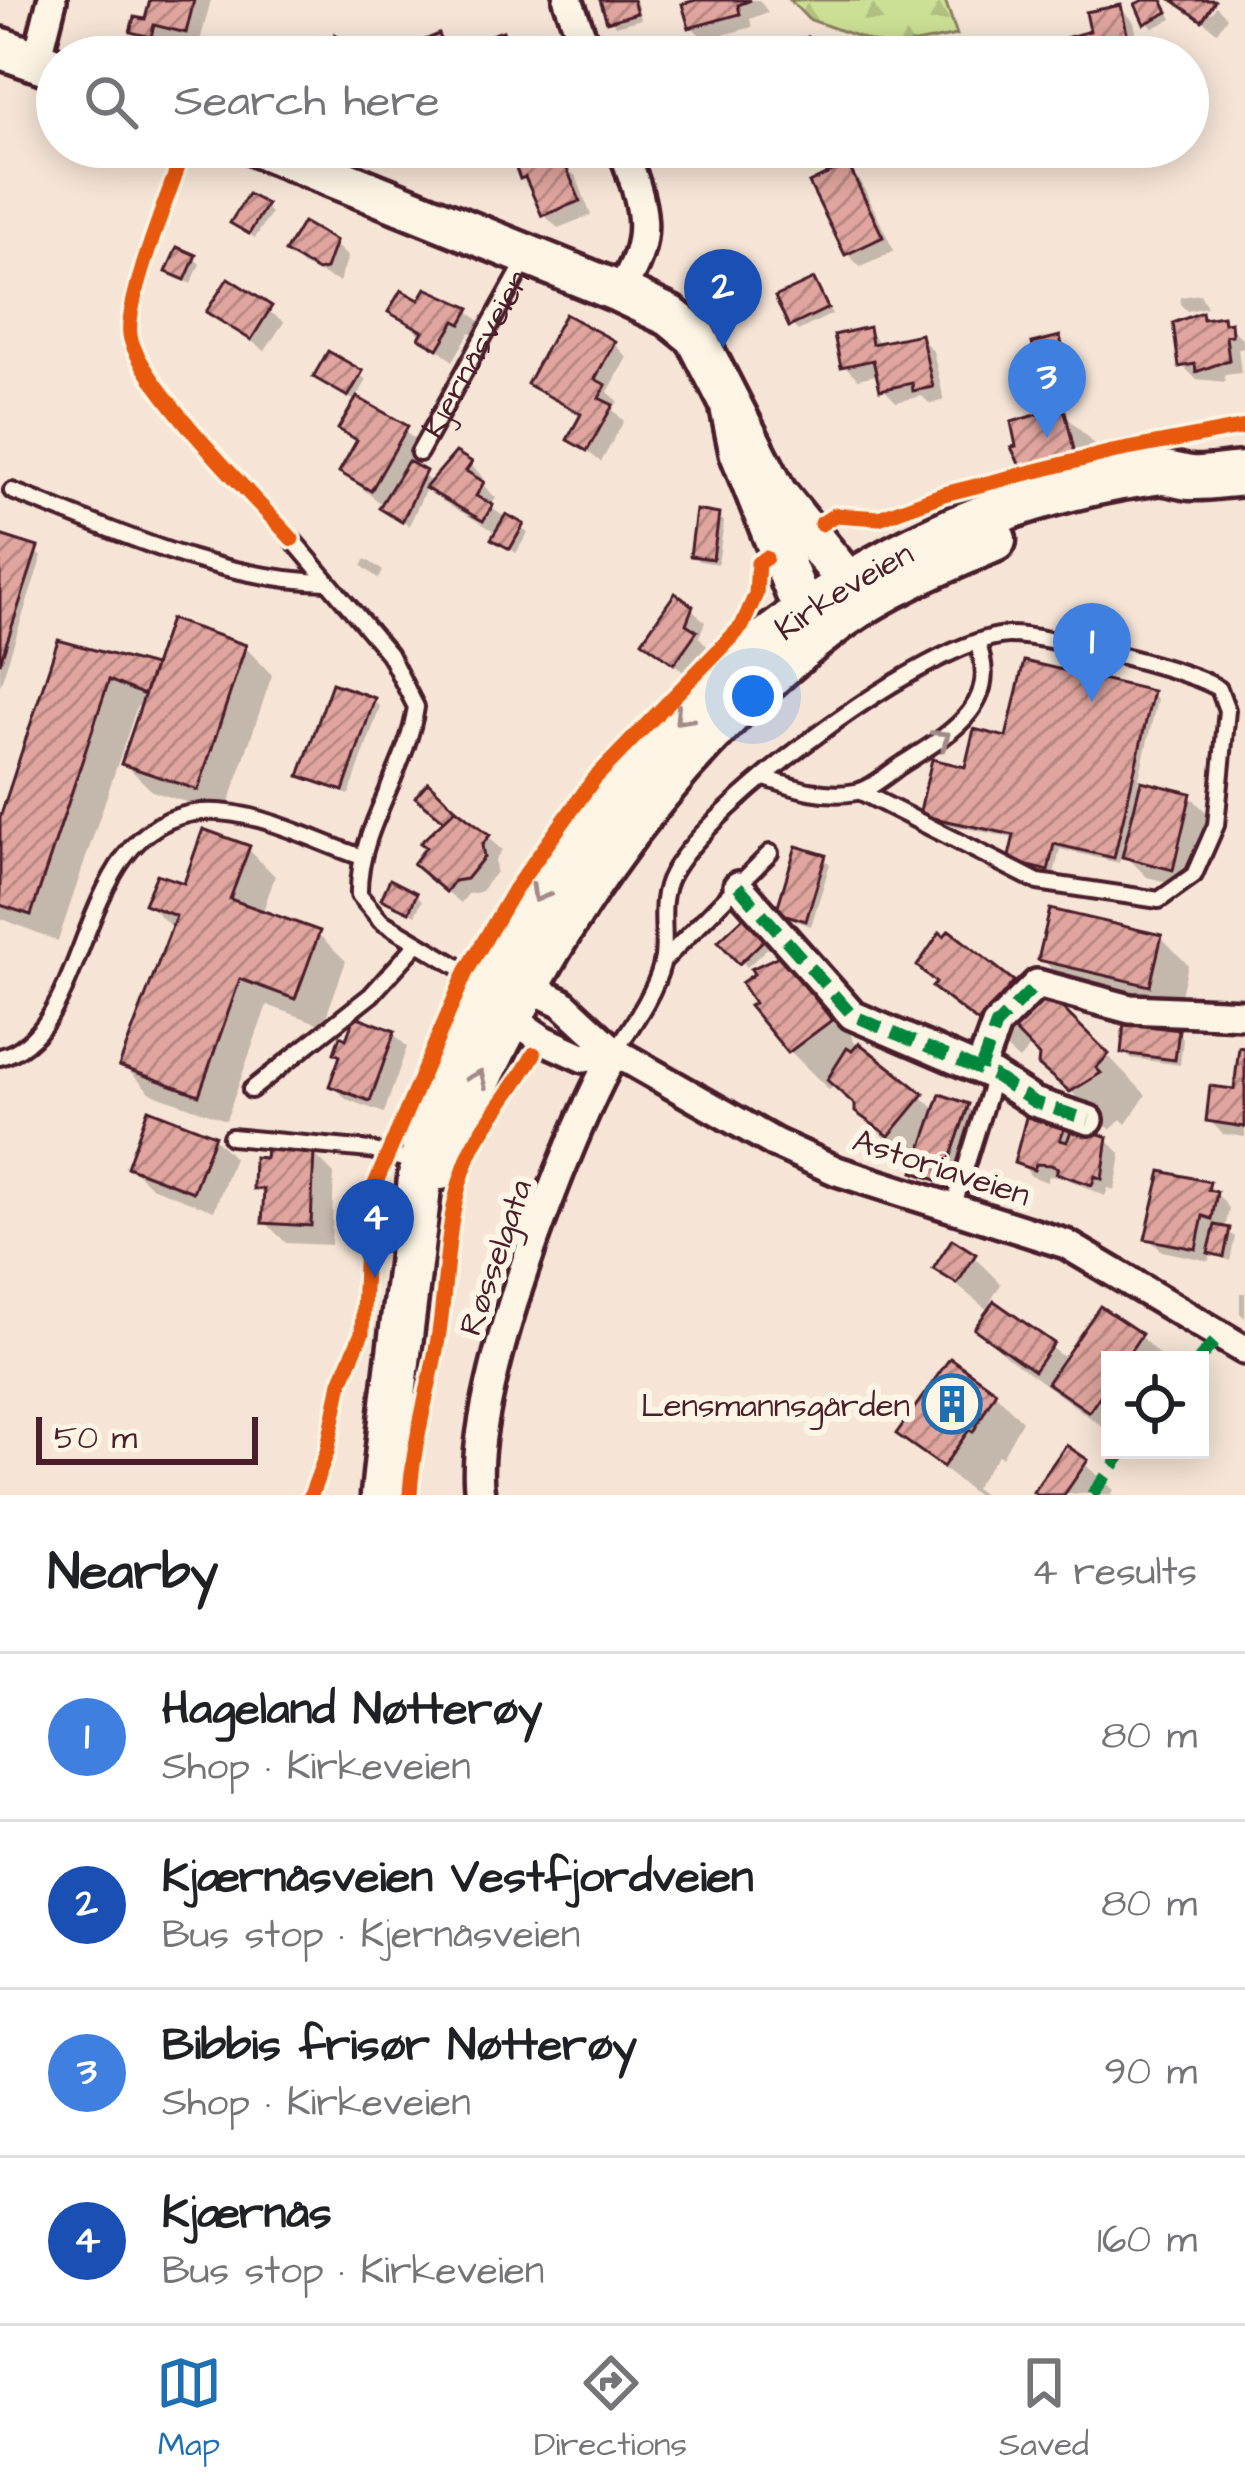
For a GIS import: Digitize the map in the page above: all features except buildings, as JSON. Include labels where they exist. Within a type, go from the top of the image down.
[{"type":"main road","name":"Kjernåsveien","points":[[311,168],[670,316],[695,337],[831,602]]},
{"type":"main road","name":"Kirkeveien","points":[[383,1495],[415,1224],[430,1167],[506,995],[651,799],[831,602],[948,528],[1012,507],[1161,471],[1190,478],[1245,474]]},
{"type":"street","points":[[39,36],[52,0]]},
{"type":"street","points":[[568,0],[581,36]]},
{"type":"street","points":[[619,292],[644,248],[645,223],[628,168]]},
{"type":"street","points":[[738,886],[852,1015],[987,1073],[1034,1102],[1089,1120]]},
{"type":"street","points":[[987,1073],[996,1025],[1036,984],[1130,1009],[1245,1014]]},
{"type":"street","name":"Astoriaveien","points":[[506,995],[584,1058],[615,1052]]},
{"type":"street","name":"Astoriaveien","points":[[506,995],[597,1030],[615,1052],[776,1143],[837,1171],[1066,1244],[1245,1350]]},
{"type":"street","name":"Røsselgata","points":[[480,1495],[478,1446],[493,1370],[590,1095],[615,1052]]},
{"type":"lane","name":"Kjernåsveien","points":[[419,453],[528,256]]},
{"type":"lane","points":[[12,491],[219,569],[267,580],[328,582]]},
{"type":"lane","points":[[292,539],[389,654],[416,707],[402,764],[362,857],[359,895],[365,909],[506,995]]},
{"type":"lane","points":[[662,962],[661,920],[671,874],[765,778],[902,676],[944,651],[980,650],[1009,635],[1173,668],[1219,689],[1227,710],[1216,825],[1194,875],[1159,900],[1038,882],[861,792],[809,793],[765,778]]},
{"type":"lane","points":[[861,792],[959,727],[975,709],[987,679],[980,650]]},
{"type":"lane","points":[[0,1057],[16,1053],[48,1024],[90,917],[117,866],[162,824],[200,812],[237,815],[362,857]]},
{"type":"lane","points":[[615,1052],[662,962],[770,853]]},
{"type":"lane","points":[[251,1090],[370,995],[418,943]]},
{"type":"lane","points":[[953,1208],[987,1073]]},
{"type":"lane","points":[[231,1138],[370,1150],[430,1167]]},
{"type":"green space","points":[[790,0],[945,0],[957,35],[856,36],[808,19]]},
{"type":"marked path","points":[[738,886],[852,1015],[994,1076],[1034,1102],[1089,1120]]},
{"type":"marked path","points":[[980,1069],[996,1025],[1037,984]]},
{"type":"marked path","points":[[1206,1351],[1220,1336]]},
{"type":"marked path","points":[[1092,1495],[1118,1459]]},
{"type":"cycle path","points":[[178,168],[142,271],[130,335],[137,355],[175,409],[292,539]]},
{"type":"cycle path","points":[[821,524],[835,515],[879,518],[944,494],[1112,452],[1245,427]]},
{"type":"cycle path","points":[[311,1495],[327,1452],[341,1382],[362,1333],[368,1201],[466,972],[514,890],[594,779],[742,626],[756,594],[758,563],[766,558]]},
{"type":"cycle path","points":[[410,1495],[461,1178],[482,1132],[534,1054]]},
{"type":"place","name":"Kjærnåsveien Vestfjordveien","points":[[723,348]]},
{"type":"place","name":"Bibbis frisør Nøtterøy","points":[[1047,438]]},
{"type":"place","name":"Hageland Nøtterøy","points":[[1092,702]]},
{"type":"place","name":"Kjærnås","points":[[375,1278]]},
{"type":"place","name":"Lensmannsgården","points":[[952,1404]]}]
